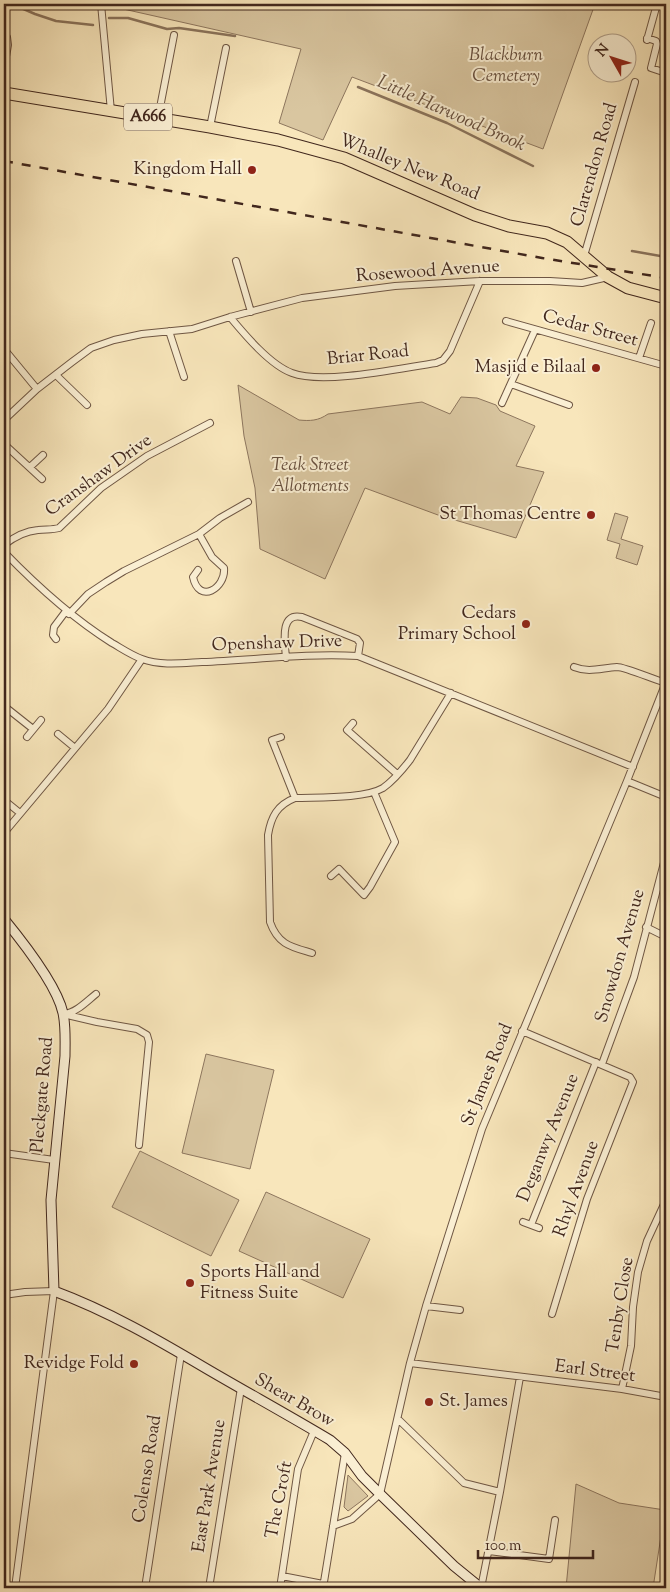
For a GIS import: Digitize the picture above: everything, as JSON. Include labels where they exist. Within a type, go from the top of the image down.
[{"type":"highway","name":"Whalley New Road","points":[[4,93],[210,127],[278,140],[344,158],[475,214],[509,226],[547,233],[567,242],[608,277],[628,288],[666,298]]},
{"type":"main road","name":"Pleckgate Road","points":[[4,919],[48,980],[63,1014],[65,1056],[51,1200],[54,1291]]},
{"type":"main road","name":"Shear Brow","points":[[54,1291],[95,1308],[181,1354],[330,1440],[345,1453],[362,1476],[380,1494],[454,1566],[481,1588]]},
{"type":"street","points":[[101,4],[110,111]]},
{"type":"street","points":[[657,4],[647,40],[656,41],[657,44],[651,68],[666,73]]},
{"type":"street","points":[[158,118],[174,35]]},
{"type":"street","points":[[4,68],[8,45],[5,36]]},
{"type":"street","points":[[210,127],[226,48]]},
{"type":"street","name":"Clarendon Road","points":[[584,256],[635,82]]},
{"type":"street","points":[[236,260],[251,312]]},
{"type":"street","name":"Rosewood Avenue","points":[[4,420],[37,389],[91,348],[114,340],[142,334],[192,329],[302,298],[395,286],[480,281],[582,283],[608,277]]},
{"type":"street","name":"Briar Road","points":[[230,317],[262,351],[292,373],[311,377],[341,377],[436,363],[443,360],[450,351],[480,281]]},
{"type":"street","name":"Cedar Street","points":[[506,321],[666,366]]},
{"type":"street","points":[[639,358],[651,323]]},
{"type":"street","points":[[502,403],[535,330]]},
{"type":"street","points":[[169,331],[184,377]]},
{"type":"street","points":[[4,349],[6,357],[37,389]]},
{"type":"street","points":[[56,374],[87,405]]},
{"type":"street","points":[[511,384],[569,406]]},
{"type":"street","name":"Cranshaw Drive","points":[[4,545],[22,534],[37,530],[59,528],[100,488],[147,456],[210,423]]},
{"type":"street","points":[[4,444],[42,479]]},
{"type":"street","points":[[30,467],[43,455]]},
{"type":"street","points":[[56,639],[53,635],[54,627],[88,594],[124,571],[199,534],[220,518],[248,502]]},
{"type":"street","points":[[198,570],[193,577],[194,583],[203,592],[215,589],[225,575],[224,568],[212,557],[199,534]]},
{"type":"street","name":"Openshaw Drive","points":[[4,555],[68,612],[104,638],[142,659],[156,663],[171,663],[333,654],[358,656],[633,767]]},
{"type":"street","points":[[286,658],[285,628],[290,618],[296,615],[357,639],[360,643],[358,656]]},
{"type":"street","points":[[4,833],[108,709],[142,659]]},
{"type":"street","points":[[574,668],[582,671],[598,671],[618,667],[666,685]]},
{"type":"street","name":"St James Road","points":[[380,1494],[410,1363],[482,1129],[666,685]]},
{"type":"street","points":[[312,953],[285,944],[275,934],[270,922],[268,835],[275,811],[285,802],[294,798],[362,795],[384,787],[410,760],[451,693]]},
{"type":"street","points":[[4,706],[34,729]]},
{"type":"street","points":[[27,737],[41,720]]},
{"type":"street","points":[[353,723],[347,730],[397,774]]},
{"type":"street","points":[[58,734],[75,748]]},
{"type":"street","points":[[280,737],[272,740],[294,798]]},
{"type":"street","points":[[627,782],[666,797]]},
{"type":"street","points":[[331,876],[338,869],[364,894],[370,887],[395,842],[374,792]]},
{"type":"street","points":[[4,800],[20,814]]},
{"type":"street","name":"Snowdon Avenue","points":[[599,1063],[634,977],[666,855]]},
{"type":"street","points":[[646,927],[666,937]]},
{"type":"street","points":[[63,1014],[78,1008],[96,994]]},
{"type":"street","points":[[63,1014],[97,1022],[132,1027],[146,1035],[149,1042],[139,1145]]},
{"type":"street","points":[[522,1031],[599,1063]]},
{"type":"street","name":"Rhyl Avenue","points":[[552,1314],[587,1199],[633,1082],[630,1077],[599,1063]]},
{"type":"street","name":"Deganwy Avenue","points":[[531,1225],[599,1063]]},
{"type":"street","points":[[4,1153],[54,1160]]},
{"type":"street","name":"Tenby Close","points":[[622,1389],[631,1346],[633,1307],[638,1272],[647,1241],[666,1200]]},
{"type":"street","name":"Deganwy Avenue","points":[[523,1222],[539,1228]]},
{"type":"street","points":[[4,1295],[54,1291],[15,1588]]},
{"type":"street","points":[[426,1306],[460,1310]]},
{"type":"street","name":"Colenso Road","points":[[145,1588],[181,1354]]},
{"type":"street","name":"Earl Street","points":[[410,1363],[666,1396]]},
{"type":"street","points":[[481,1588],[520,1377]]},
{"type":"street","name":"East Park Avenue","points":[[209,1588],[241,1388]]},
{"type":"street","points":[[398,1419],[464,1483],[500,1492]]},
{"type":"street","name":"The Croft","points":[[280,1588],[298,1469],[314,1430]]},
{"type":"street","points":[[282,1576],[323,1586],[345,1453]]},
{"type":"street","points":[[333,1526],[352,1519],[380,1494]]},
{"type":"street","points":[[489,1550],[549,1559],[555,1520]]},
{"type":"green space","name":"Blackburn Cemetery","points":[[110,4],[595,4],[543,149],[352,77],[323,140],[279,123],[301,49],[110,6]]},
{"type":"green space","name":"Teak Street Allotments","points":[[238,385],[299,420],[317,419],[328,414],[422,402],[450,414],[461,397],[477,398],[496,405],[500,411],[535,426],[516,466],[544,472],[516,538],[438,515],[365,488],[325,579],[260,549],[255,488],[244,436]]},
{"type":"green space","points":[[615,513],[628,517],[621,539],[643,546],[637,565],[616,558],[620,544],[607,540]]},
{"type":"green space","points":[[206,1054],[274,1070],[250,1169],[182,1153]]},
{"type":"green space","points":[[140,1151],[239,1200],[211,1256],[112,1207]]},
{"type":"green space","points":[[266,1192],[370,1239],[343,1298],[239,1251]]},
{"type":"green space","points":[[348,1475],[368,1496],[348,1511],[344,1507]]},
{"type":"green space","points":[[576,1484],[619,1503],[665,1510],[653,1588],[566,1588]]},
{"type":"waterway","name":"Little Harwood Brook","points":[[12,4],[56,21],[93,25]]},
{"type":"waterway","name":"Little Harwood Brook","points":[[109,18],[128,18],[167,29],[179,28],[235,36]]},
{"type":"waterway","name":"Little Harwood Brook","points":[[358,87],[447,123],[533,166]]},
{"type":"waterway","name":"Little Harwood Brook","points":[[632,251],[666,257]]},
{"type":"railway","points":[[4,161],[542,258],[666,278]]},
{"type":"place","name":"Kingdom Hall","points":[[252,170]]},
{"type":"place","name":"Masjid e Bilaal","points":[[596,368]]},
{"type":"place","name":"St Thomas Centre","points":[[591,515]]},
{"type":"place","name":"Cedars Primary School","points":[[526,624]]},
{"type":"place","name":"Sports Hall and Fitness Suite","points":[[190,1283]]},
{"type":"place","name":"Revidge Fold","points":[[134,1364]]},
{"type":"place","name":"St. James","points":[[429,1402]]}]
